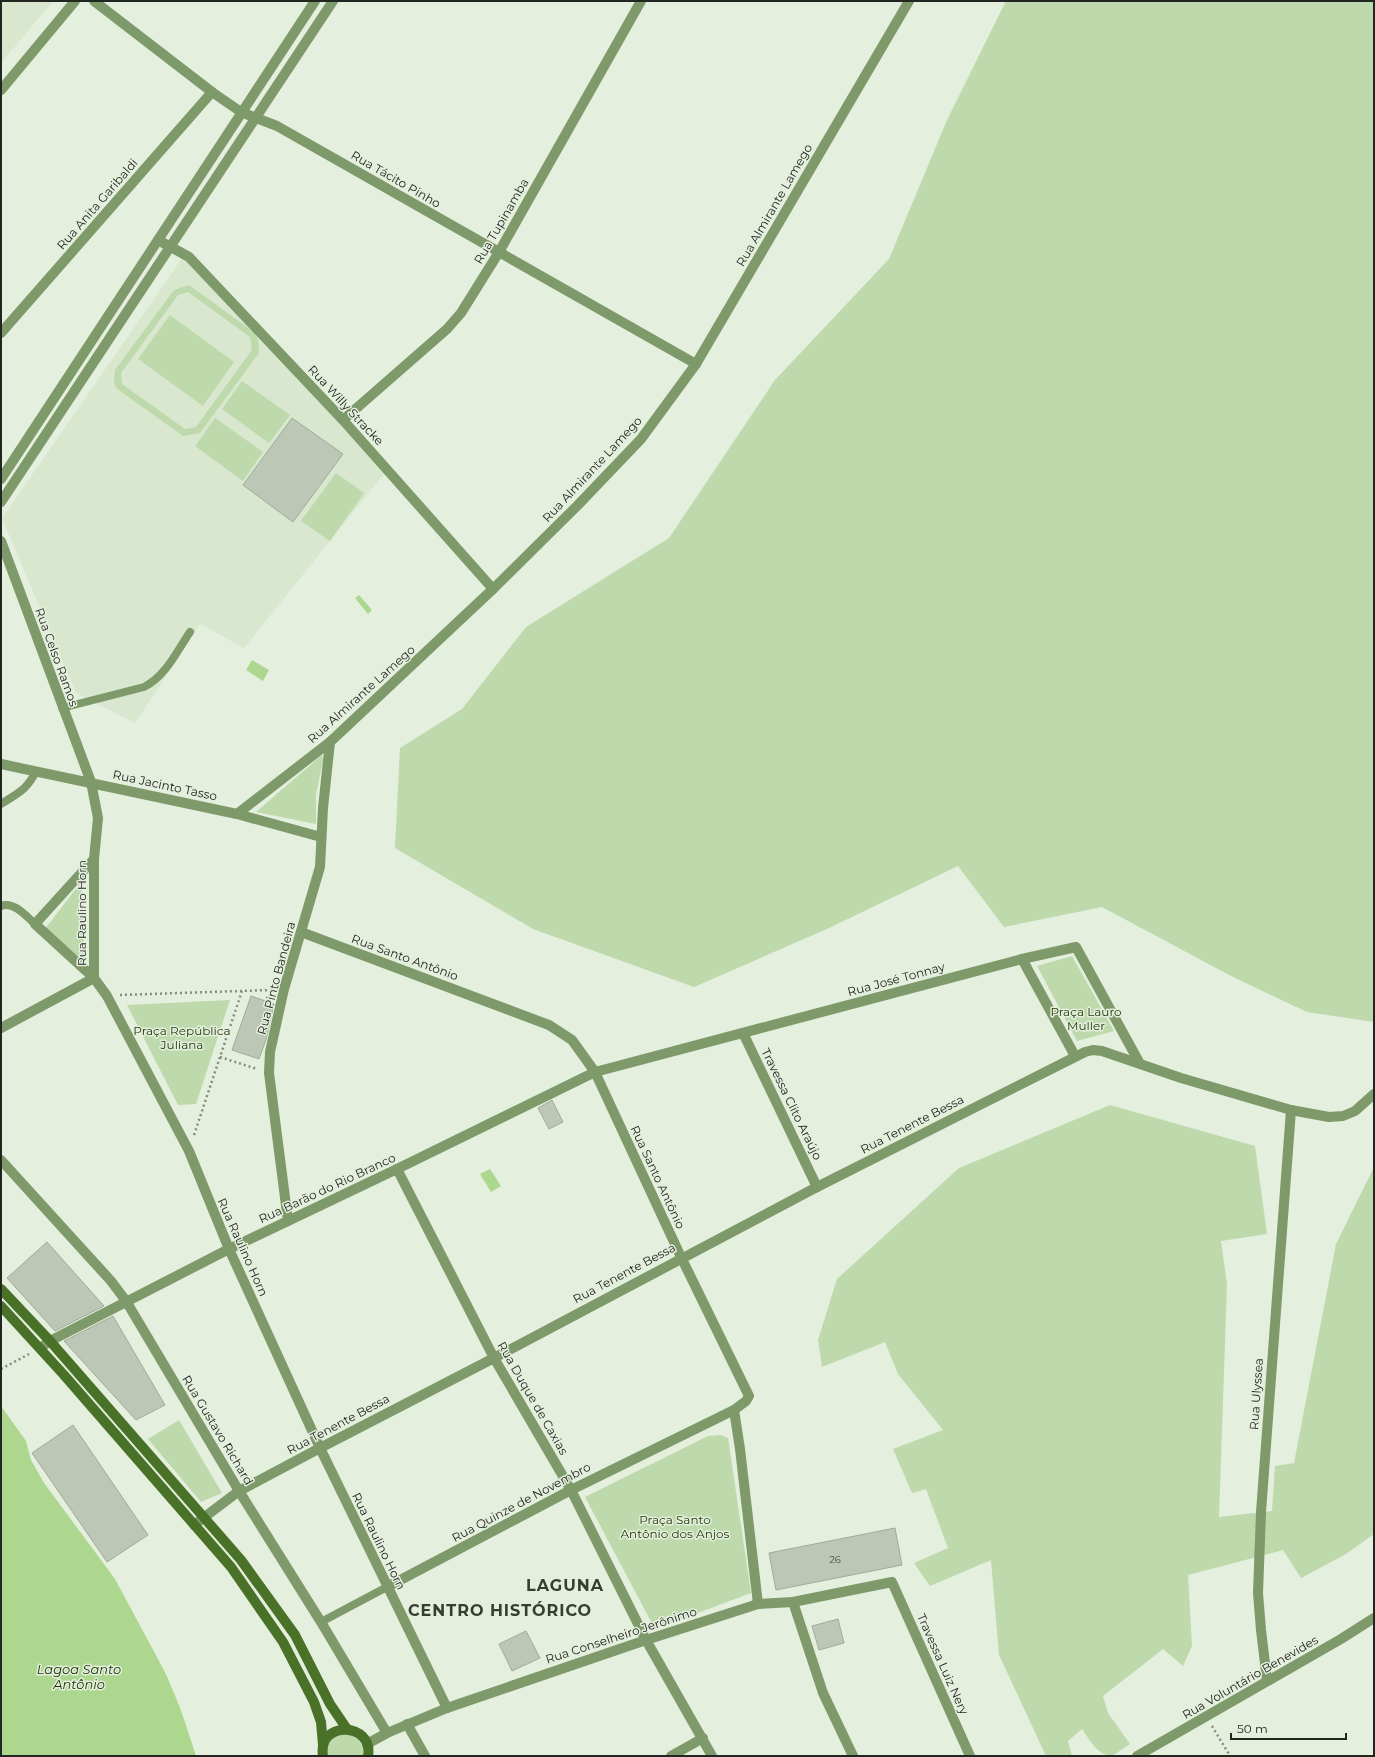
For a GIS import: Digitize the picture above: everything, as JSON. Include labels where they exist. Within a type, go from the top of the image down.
[{"type":"main road","points":[[1,1289],[50,1341],[241,1560],[295,1635],[330,1704],[347,1729]]},
{"type":"main road","points":[[1,1306],[40,1348],[230,1567],[283,1642],[314,1702],[321,1722],[323,1756]]},
{"type":"main road","points":[[130,1451],[140,1443]]},
{"type":"main road","points":[[323,1745],[333,1733],[340,1730],[347,1729],[356,1731],[363,1736],[367,1744],[368,1756]]},
{"type":"street","points":[[1,90],[75,1]]},
{"type":"street","name":"Rua Tácito Pinho","points":[[94,1],[212,92],[241,112],[277,126],[696,364]]},
{"type":"street","points":[[1,480],[315,1]]},
{"type":"street","points":[[1,502],[171,247],[332,1]]},
{"type":"street","name":"Rua Tupinamba","points":[[342,420],[447,329],[461,313],[499,252],[641,1]]},
{"type":"street","name":"Rua Almirante Lamego","points":[[237,814],[330,742],[493,589],[577,506],[641,439],[696,364],[909,1]]},
{"type":"street","name":"Rua Anita Garibaldi","points":[[1,333],[212,92]]},
{"type":"street","name":"Rua Willy Stracke","points":[[158,240],[189,257],[342,420],[493,589]]},
{"type":"street","name":"Rua Celso Ramos","points":[[1,541],[62,708],[91,782]]},
{"type":"street","name":"Rua Pinto Bandeira","points":[[288,1221],[269,1073],[272,1045],[284,989],[320,867],[322,808],[330,742]]},
{"type":"street","name":"Rua Jacinto Tasso","points":[[1,764],[237,814],[322,837]]},
{"type":"street","name":"Rua Raulino Horn","points":[[91,782],[98,818],[94,859],[94,978],[108,996],[189,1151],[229,1249],[320,1448],[447,1708]]},
{"type":"street","points":[[1,1028],[94,978],[35,924],[94,859]]},
{"type":"street","name":"Rua Santo Antônio","points":[[301,932],[549,1026],[572,1040],[594,1072],[681,1257],[747,1390],[749,1396],[746,1401],[734,1410]]},
{"type":"street","name":"Rua José Tonnay","points":[[594,1072],[1076,946],[1139,1062]]},
{"type":"street","points":[[1022,959],[1075,1056]]},
{"type":"street","name":"Travessa Clito Araújo","points":[[743,1033],[817,1187]]},
{"type":"street","name":"Rua Tenente Bessa","points":[[194,1525],[239,1491],[494,1358],[681,1257],[1075,1056],[1093,1050],[1102,1051],[1139,1062],[1181,1078],[1291,1110],[1329,1117],[1343,1116],[1355,1111],[1374,1094]]},
{"type":"street","name":"Rua Barão do Rio Branco","points":[[40,1348],[50,1341],[126,1301],[229,1249],[397,1169],[594,1072]]},
{"type":"street","name":"Rua Ulyssea","points":[[1267,1680],[1258,1593],[1261,1512],[1291,1110]]},
{"type":"street","name":"Rua Gustavo Richard","points":[[1,1160],[111,1281],[126,1301],[239,1491],[322,1622],[388,1733]]},
{"type":"street","name":"Rua Duque de Caxias","points":[[397,1169],[494,1358],[571,1490],[646,1640],[712,1756]]},
{"type":"street","points":[[734,1410],[758,1604]]},
{"type":"street","name":"Rua Quinze de Novembro","points":[[387,1587],[571,1490],[734,1410]]},
{"type":"street","name":"Rua Conselheiro Jerônimo","points":[[367,1744],[407,1724],[447,1708],[646,1640],[758,1604],[793,1602],[892,1582]]},
{"type":"street","name":"Travessa Luiz Nery","points":[[892,1582],[970,1756]]},
{"type":"street","points":[[793,1602],[823,1693],[853,1756]]},
{"type":"street","name":"Rua Voluntário Benevides","points":[[1138,1756],[1267,1680],[1341,1639],[1374,1618]]},
{"type":"street","points":[[407,1724],[425,1756]]},
{"type":"street","points":[[671,1756],[703,1738]]},
{"type":"lane","points":[[62,708],[144,687],[154,682],[160,676],[190,632]]},
{"type":"lane","points":[[1,804],[25,788],[30,783],[36,771]]},
{"type":"lane","points":[[1,906],[8,904],[15,907],[35,924]]},
{"type":"lane","name":"Rua Quinze de Novembro","points":[[322,1622],[387,1587]]},
{"type":"path","points":[[108,996],[284,989]]},
{"type":"path","points":[[189,1151],[242,991]]},
{"type":"path","points":[[220,1057],[269,1073]]},
{"type":"path","points":[[1,1369],[40,1348]]},
{"type":"path","points":[[1206,1716],[1230,1756]]},
{"type":"shaded area","points":[[1,1],[53,1],[1,63]]},
{"type":"shaded area","points":[[183,257],[386,471],[244,648],[200,624],[135,723],[76,693],[2,518]]},
{"type":"green space","points":[[1006,1],[1374,1],[1374,1022],[1307,1012],[1231,976],[1102,907],[1004,927],[958,866],[829,928],[694,987],[533,929],[395,848],[400,748],[462,709],[526,627],[669,538],[775,380],[889,259],[947,120]]},
{"type":"green space","points":[[189,285],[255,333],[258,340],[259,353],[200,433],[183,436],[116,388],[114,382],[115,370],[174,290]],"holes":[[[188,292],[250,337],[252,350],[196,427],[185,429],[122,384],[121,373],[178,295]]]},
{"type":"green space","points":[[170,315],[234,362],[203,406],[138,359]]},
{"type":"green space","points":[[242,381],[290,415],[269,443],[222,409]]},
{"type":"green space","points":[[215,418],[263,452],[243,481],[195,446]]},
{"type":"green space","points":[[336,473],[364,493],[330,541],[301,521]]},
{"type":"green space","points":[[322,755],[323,760],[316,795],[316,824],[256,812]]},
{"type":"green space","points":[[81,882],[85,962],[45,929]]},
{"type":"green space","name":"Praça Lauro Muller","points":[[1072,956],[1114,1031],[1077,1041],[1037,966]]},
{"type":"green space","name":"Praça República Juliana","points":[[230,1000],[196,1104],[178,1105],[127,1005]]},
{"type":"green space","points":[[1110,1105],[1255,1146],[1267,1234],[1221,1241],[1227,1284],[1219,1517],[1272,1511],[1275,1466],[1294,1463],[1336,1244],[1374,1167],[1374,1534],[1346,1554],[1301,1578],[1283,1550],[1188,1575],[1192,1646],[1183,1666],[1163,1649],[1103,1696],[1108,1713],[1130,1744],[1112,1756],[1107,1755],[1102,1753],[1094,1746],[1082,1729],[1068,1741],[1072,1756],[1046,1756],[999,1655],[991,1560],[930,1586],[914,1563],[948,1548],[926,1489],[912,1493],[893,1449],[943,1430],[898,1374],[885,1342],[822,1367],[818,1340],[837,1279],[959,1168]]},
{"type":"green space","points":[[179,1420],[222,1493],[201,1502],[148,1439]]},
{"type":"green space","name":"Praça Santo Antônio dos Anjos","points":[[720,1435],[728,1438],[751,1593],[655,1629],[585,1497],[708,1436]]},
{"type":"green space","points":[[352,1733],[363,1746],[363,1756],[327,1756],[327,1747],[334,1736]]},
{"type":"water","points":[[359,595],[372,610],[368,614],[355,598]]},
{"type":"water","points":[[252,660],[269,670],[263,681],[246,670]]},
{"type":"water","points":[[490,1169],[501,1186],[491,1192],[480,1174]]},
{"type":"water","name":"Lagoa Santo Antônio","points":[[1,1406],[26,1441],[31,1460],[44,1483],[115,1579],[174,1689],[196,1756],[1,1756]]},
{"type":"pier","points":[[156,1650],[176,1688],[198,1756],[183,1715]]},
{"type":"building","points":[[292,418],[343,454],[293,522],[243,485]]},
{"type":"building","points":[[251,996],[274,1004],[266,1040],[259,1059],[232,1050]]},
{"type":"building","points":[[552,1100],[563,1122],[549,1129],[538,1108]]},
{"type":"building","points":[[47,1242],[104,1306],[55,1331],[7,1278]]},
{"type":"building","points":[[113,1316],[165,1405],[136,1420],[64,1341]]},
{"type":"building","points":[[73,1425],[148,1535],[107,1562],[32,1453]]},
{"type":"building","points":[[895,1528],[902,1565],[776,1590],[769,1553]]},
{"type":"building","points":[[838,1619],[844,1643],[819,1650],[812,1626]]},
{"type":"building","points":[[526,1631],[540,1658],[512,1671],[499,1644]]},
{"type":"district","name":"LAGUNA","points":[[565,1585]]},
{"type":"district","name":"CENTRO HISTÓRICO","points":[[500,1610]]}]
